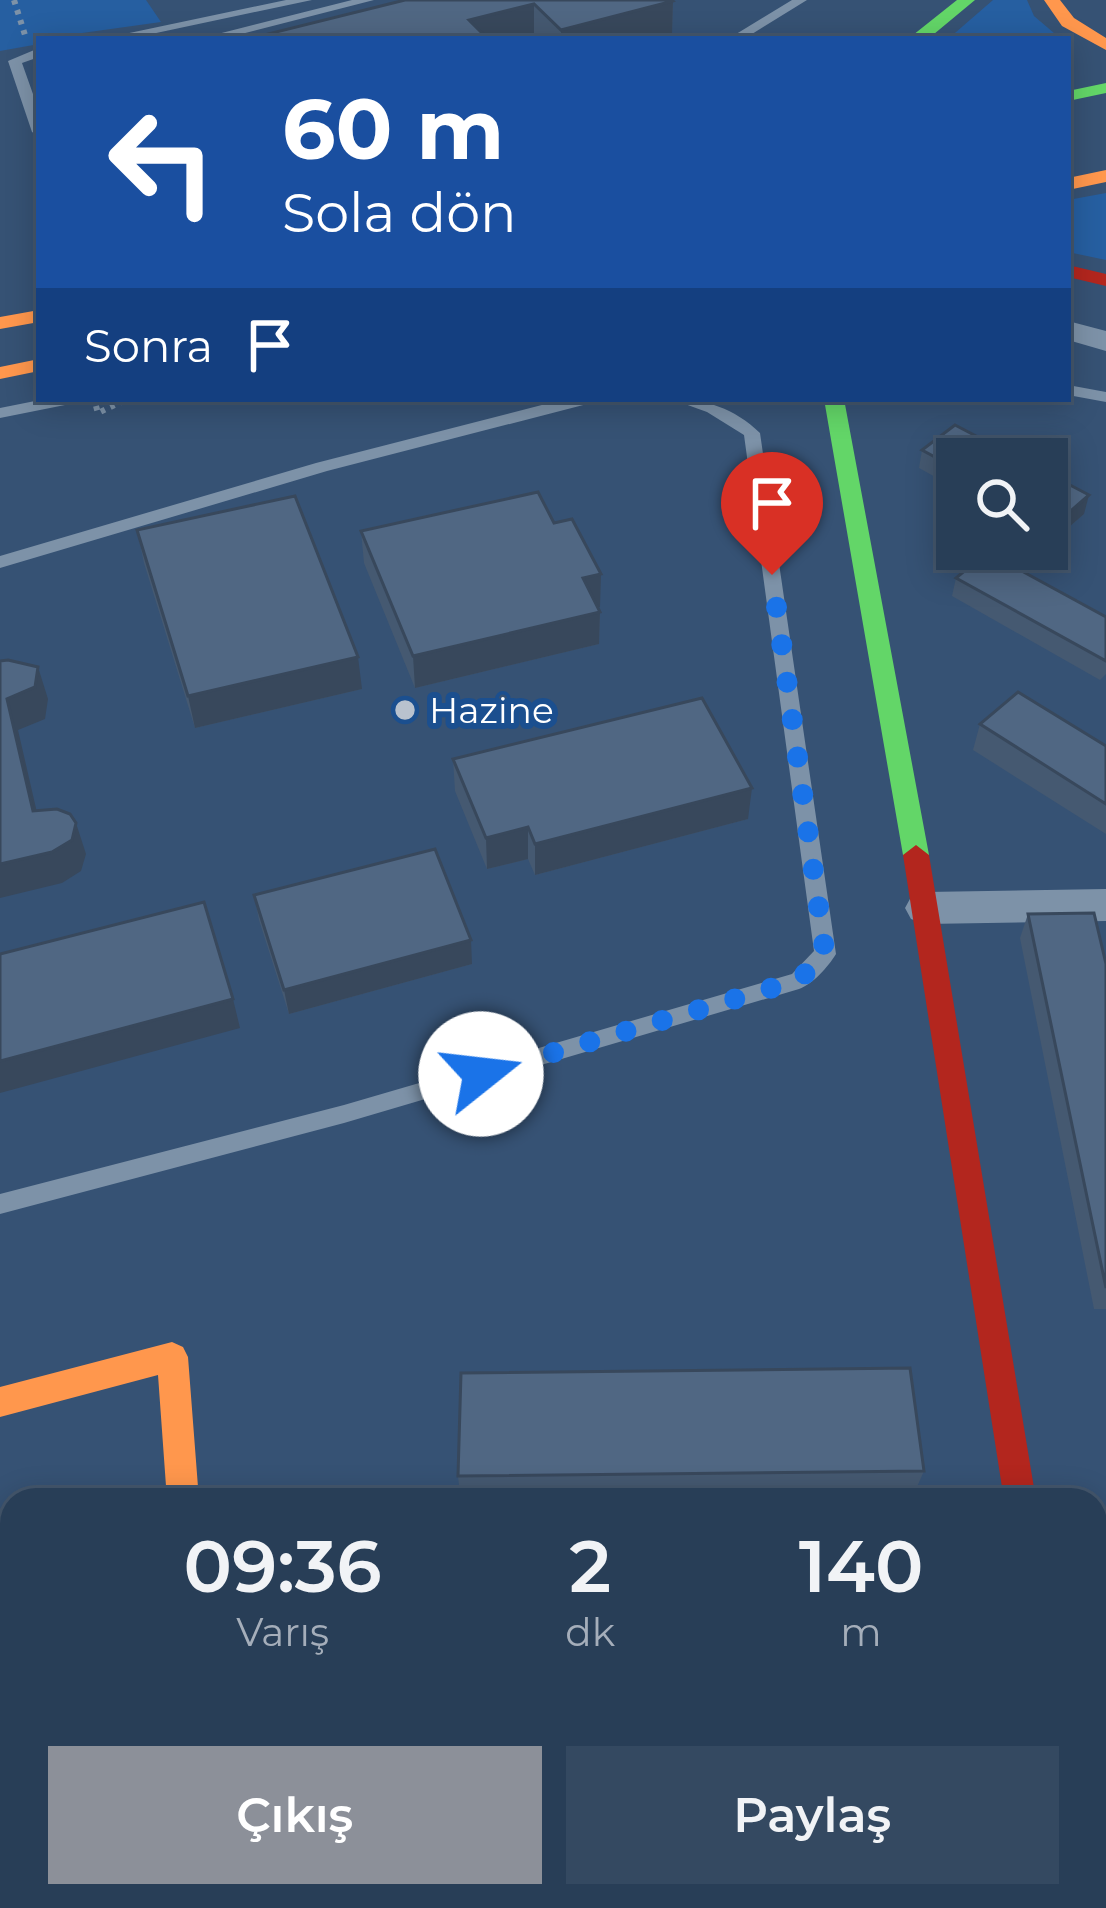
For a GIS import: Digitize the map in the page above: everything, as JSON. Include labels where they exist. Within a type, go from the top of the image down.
[{"type":"main road","points":[[921,36],[967,0]]},
{"type":"main road","points":[[1052,0],[1068,22],[1106,45]]},
{"type":"main road","points":[[1071,95],[1106,88]]},
{"type":"main road","points":[[1071,120],[1106,114]]},
{"type":"main road","points":[[1071,183],[1106,176]]},
{"type":"main road","points":[[1071,272],[1106,280]]},
{"type":"main road","points":[[0,323],[36,317]]},
{"type":"main road","points":[[0,373],[36,366]]},
{"type":"main road","points":[[835,402],[926,908],[1018,1488]]},
{"type":"main road","points":[[0,1402],[172,1357],[182,1488]]},
{"type":"street","points":[[1071,331],[1106,341]]},
{"type":"street","points":[[926,908],[1106,905]]},
{"type":"lane","points":[[123,36],[306,0]]},
{"type":"lane","points":[[218,36],[368,0]]},
{"type":"lane","points":[[740,36],[801,0]]},
{"type":"lane","points":[[36,53],[16,61],[36,123]]},
{"type":"lane","points":[[1071,391],[1106,397]]},
{"type":"lane","points":[[0,413],[55,402]]},
{"type":"lane","points":[[0,562],[322,467],[573,402]]},
{"type":"lane","points":[[0,1204],[344,1114],[799,980],[825,953],[752,433],[713,408],[691,402]]},
{"type":"path","points":[[98,413],[121,402]]},
{"type":"shaded area","points":[[0,0],[146,0],[161,22],[36,36],[36,45],[0,51]]},
{"type":"shaded area","points":[[993,0],[1027,0],[1034,16],[1057,36],[951,36]]},
{"type":"shaded area","points":[[1106,193],[1106,260],[1071,253],[1071,199]]},
{"type":"building","points":[[405,0],[673,1],[561,30],[534,4],[469,20],[485,36],[260,36]]},
{"type":"building","points":[[955,425],[980,438],[938,438]]},
{"type":"building","points":[[936,439],[936,458],[922,450]]},
{"type":"building","points":[[1068,484],[1089,495],[1068,513]]},
{"type":"building","points":[[538,492],[554,523],[572,519],[601,574],[583,578],[600,612],[413,656],[361,531]]},
{"type":"building","points":[[295,496],[358,657],[188,696],[137,530]]},
{"type":"building","points":[[966,570],[1020,570],[1106,617],[1106,661],[956,578]]},
{"type":"building","points":[[0,661],[38,667],[35,687],[7,699],[33,811],[57,809],[70,814],[76,823],[72,840],[52,852],[0,864]]},
{"type":"building","points":[[1018,692],[1106,746],[1106,804],[980,724]]},
{"type":"building","points":[[702,698],[752,788],[535,844],[528,827],[486,838],[453,759]]},
{"type":"building","points":[[435,849],[471,940],[284,990],[254,895]]},
{"type":"building","points":[[204,902],[233,999],[0,1061],[0,954]]},
{"type":"building","points":[[1094,913],[1106,964],[1106,1288],[1028,914]]},
{"type":"building","points":[[910,1368],[924,1471],[458,1476],[461,1373]]},
{"type":"traffic: fast","points":[[921,36],[967,0]]},
{"type":"traffic: fast","points":[[1071,95],[1106,88]]},
{"type":"traffic: fast","points":[[835,402],[916,855]]},
{"type":"traffic: slow","points":[[1052,0],[1068,22],[1106,45]]},
{"type":"traffic: slow","points":[[1071,183],[1106,176]]},
{"type":"traffic: slow","points":[[0,323],[36,317]]},
{"type":"traffic: slow","points":[[0,373],[36,366]]},
{"type":"traffic: slow","points":[[0,1402],[172,1357],[182,1488]]},
{"type":"traffic: jam","points":[[1071,272],[1106,280]]},
{"type":"traffic: jam","points":[[916,855],[1018,1488]]},
{"type":"place","name":"Hazine","points":[[405,710]]},
{"type":"route","points":[[481,1074],[799,980],[825,953],[772,575]]}]
